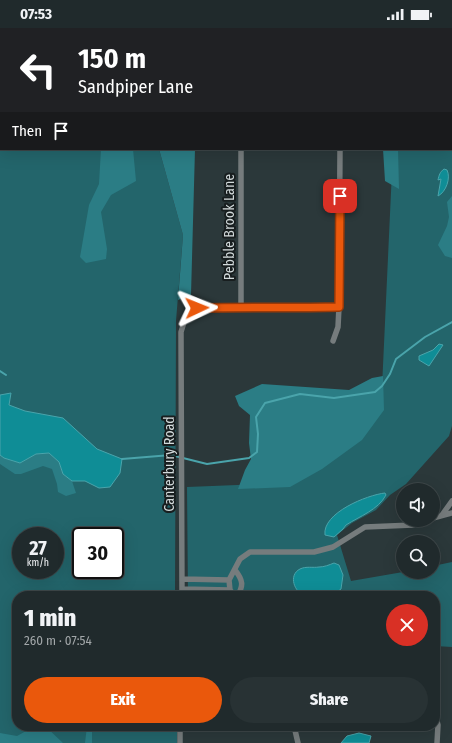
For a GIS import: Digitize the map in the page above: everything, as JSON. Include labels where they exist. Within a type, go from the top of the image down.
[{"type":"street","name":"Pebble Brook Lane","points":[[241,150],[241,306]]},
{"type":"street","points":[[334,341],[338,327],[339,307],[340,150]]},
{"type":"street","points":[[241,306],[286,308],[339,307]]},
{"type":"street","name":"Canterbury Road","points":[[182,589],[180,447],[181,332],[186,316],[197,308],[241,306]]},
{"type":"street","points":[[442,515],[452,501]]},
{"type":"street","points":[[442,515],[452,513]]},
{"type":"street","points":[[182,589],[230,590],[229,580],[236,570],[240,559],[250,552],[314,552],[332,547],[365,527],[396,526]]},
{"type":"street","points":[[236,570],[243,584],[241,591]]},
{"type":"street","points":[[182,579],[229,580]]},
{"type":"street","points":[[180,731],[180,743]]},
{"type":"street","points":[[295,731],[298,743]]},
{"type":"street","points":[[437,743],[438,731]]},
{"type":"shaded area","points":[[0,150],[159,150],[183,235],[176,321],[175,591],[12,591],[12,731],[177,731],[177,743],[0,743]]},
{"type":"shaded area","points":[[101,150],[133,150],[136,181],[111,195],[101,212],[107,249],[106,259],[86,263],[80,257],[89,205],[99,184]]},
{"type":"shaded area","points":[[159,150],[195,150],[191,295],[178,300],[183,235]]},
{"type":"shaded area","points":[[383,150],[398,150],[399,189],[385,181]]},
{"type":"shaded area","points":[[393,150],[452,150],[452,426],[449,436],[407,483],[396,483],[396,491],[376,510],[352,523],[337,535],[351,581],[396,573],[396,579],[440,579],[440,565],[452,562],[452,647],[440,646],[440,591],[188,591],[187,487],[285,483],[381,409]]},
{"type":"shaded area","points":[[444,169],[447,170],[448,173],[448,181],[441,194],[438,196],[441,179],[438,180],[438,178]]},
{"type":"shaded area","points":[[452,196],[452,258],[445,256],[438,245],[447,226],[449,217],[447,202]]},
{"type":"shaded area","points":[[439,344],[443,345],[429,366],[419,360],[419,356],[433,350]]},
{"type":"shaded area","points":[[383,376],[384,410],[362,440],[322,469],[290,487],[238,489],[251,459],[249,443],[250,415],[239,406],[235,396],[262,384],[349,390],[372,378]]},
{"type":"shaded area","points":[[11,393],[9,405],[25,411],[63,418],[97,449],[122,459],[120,473],[110,487],[99,488],[85,481],[72,481],[63,474],[59,462],[49,453],[36,454],[20,463],[4,458],[0,455],[0,395]]},
{"type":"shaded area","points":[[49,453],[59,462],[63,474],[72,481],[76,493],[66,496],[58,492],[52,469],[43,466],[21,474],[15,474],[0,464],[0,455],[4,458],[20,463],[36,454]]},
{"type":"shaded area","points":[[385,493],[386,495],[383,500],[374,509],[346,525],[334,537],[325,535],[326,527],[331,519],[347,506],[368,497]]},
{"type":"shaded area","points":[[334,563],[339,565],[343,575],[341,589],[338,591],[298,591],[293,579],[296,572],[302,568],[323,567]]},
{"type":"shaded area","points":[[26,731],[50,731],[63,743],[0,743],[0,733],[17,736]]},
{"type":"shaded area","points":[[86,731],[92,731],[92,743],[85,743]]},
{"type":"shaded area","points":[[359,733],[371,736],[369,743],[341,743],[347,736]]},
{"type":"waterway","points":[[122,459],[171,455],[207,464],[249,458],[257,452],[258,434],[256,417],[265,403],[300,394],[334,398],[375,392],[382,386],[390,374],[396,359],[425,337],[452,322]]},
{"type":"waterway","points":[[0,371],[6,375]]},
{"type":"route","points":[[197,308],[241,306],[286,308],[339,307],[340,196]]}]
